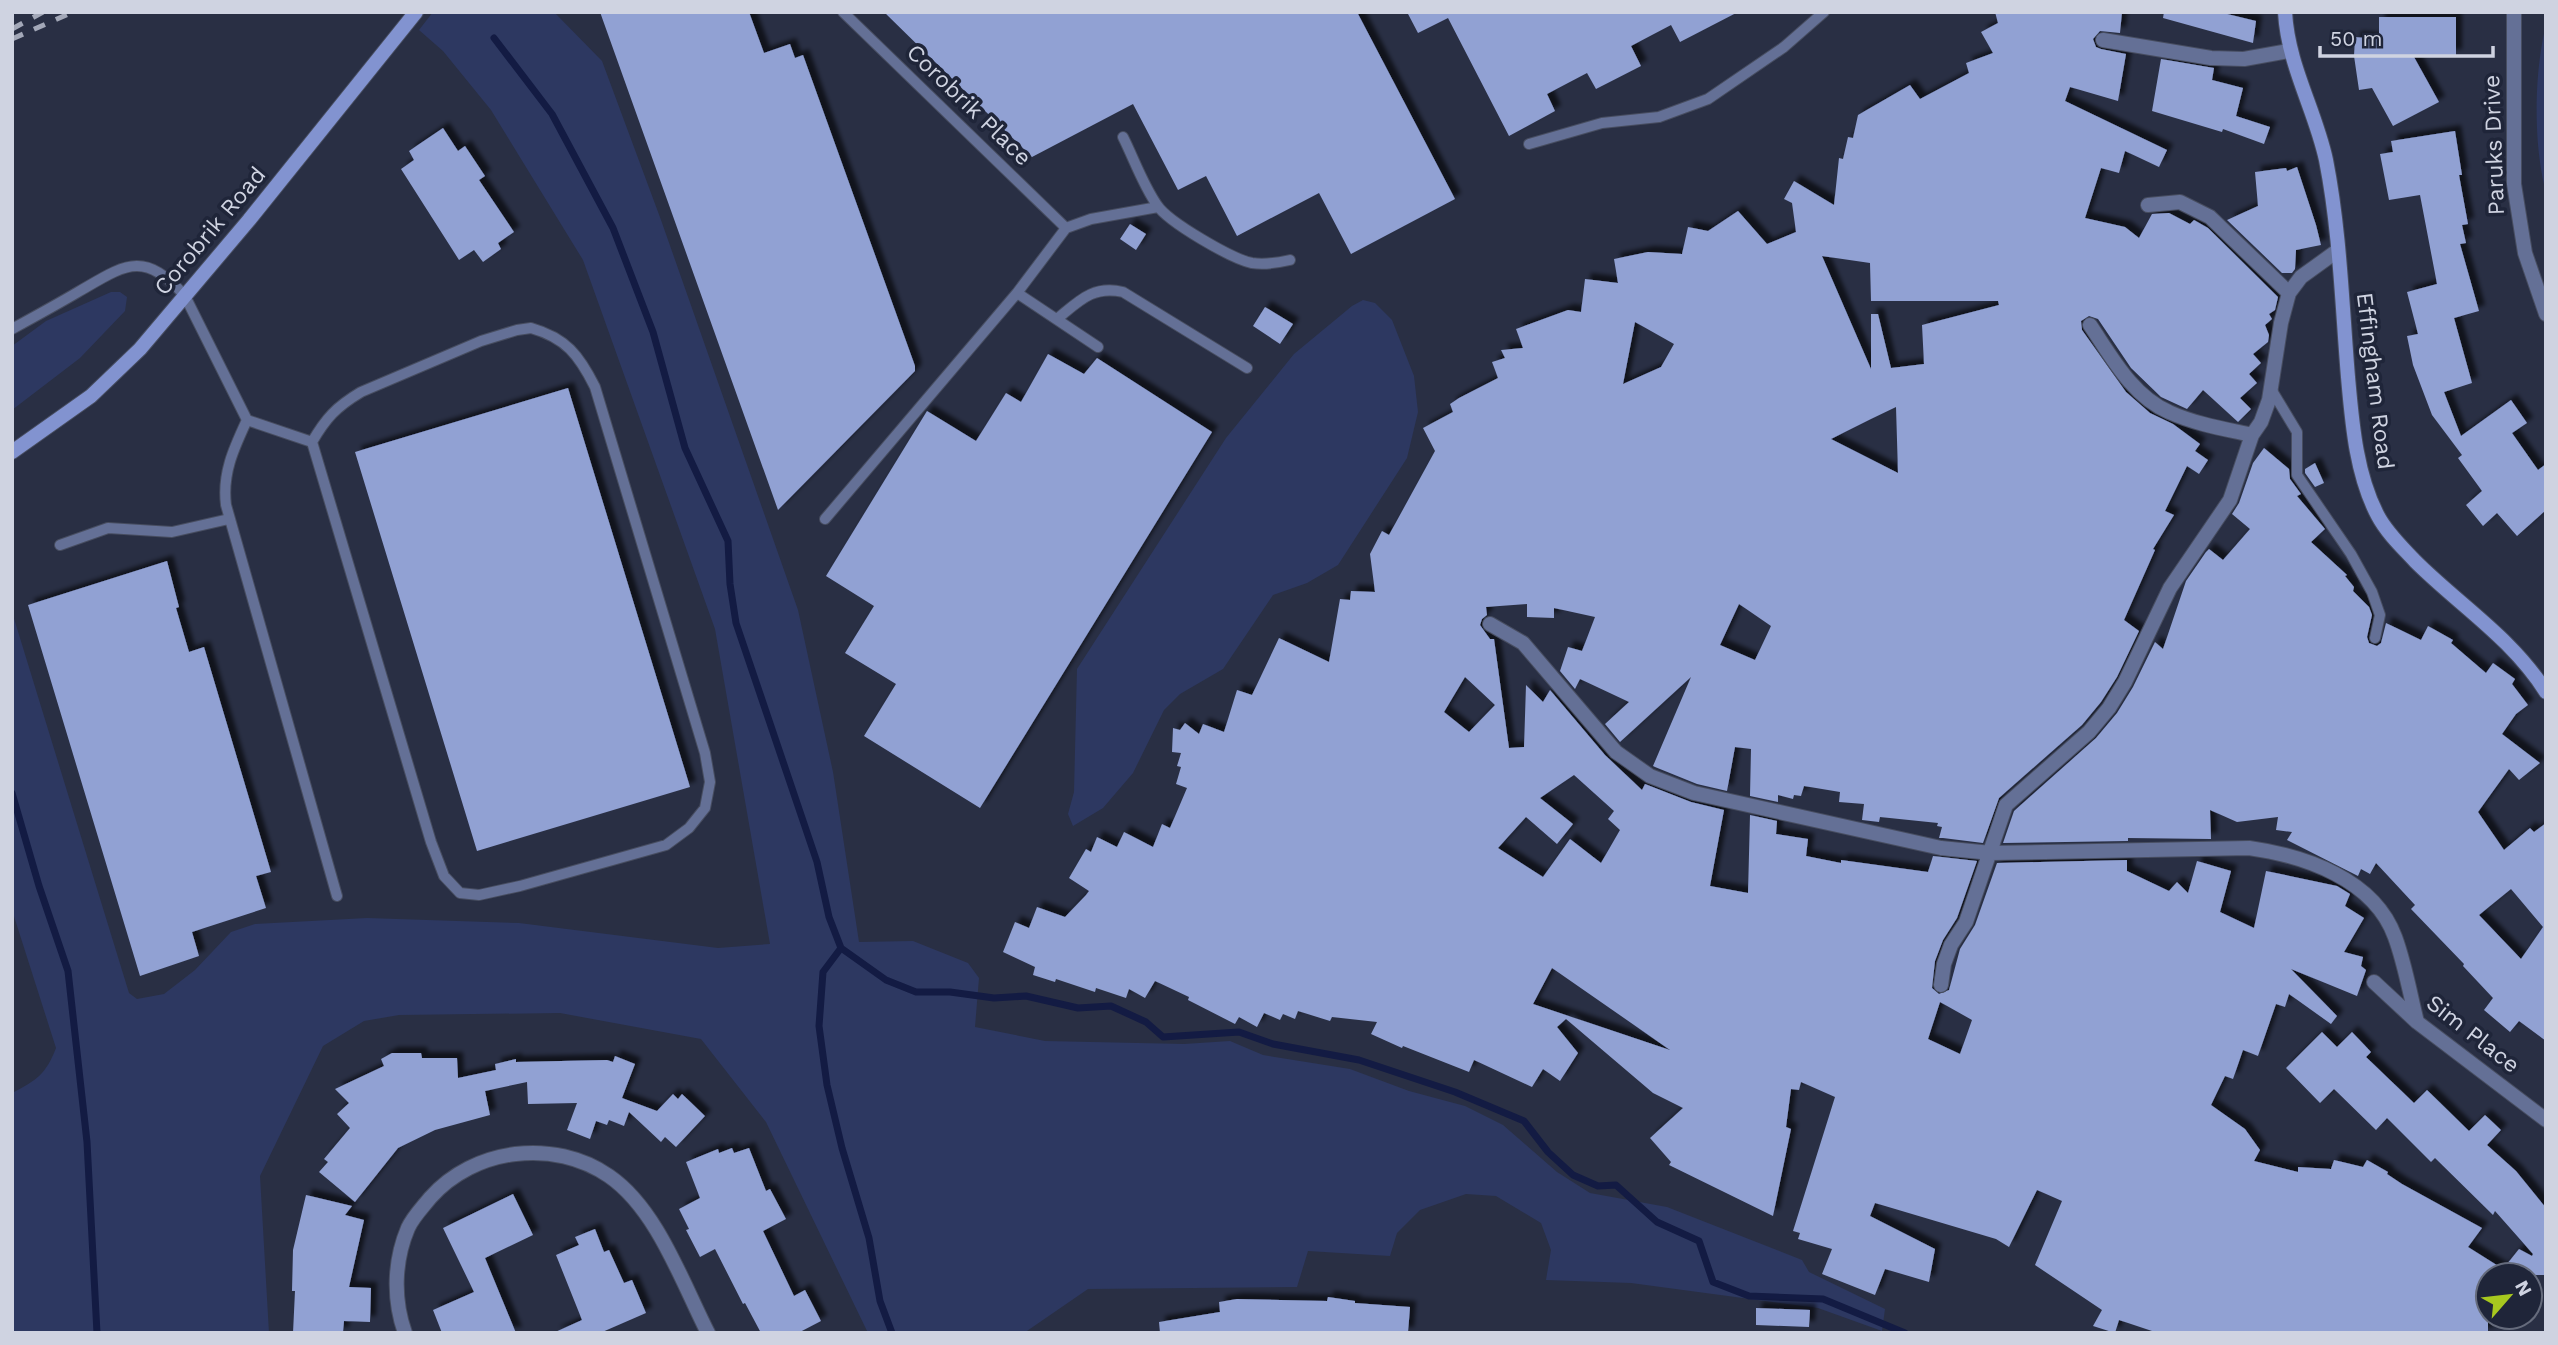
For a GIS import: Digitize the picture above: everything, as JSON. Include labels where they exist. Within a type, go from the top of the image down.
[{"type":"street","name":"Corobrik Road","points":[[12,452],[91,397],[140,349],[258,210],[416,12]]},
{"type":"street","name":"Effingham Road","points":[[2284,12],[2289,51],[2325,158],[2337,251],[2351,407],[2366,487],[2378,516],[2397,542],[2431,577],[2505,640],[2534,673],[2546,692]]},
{"type":"street","name":"Paruks Drive","points":[[2514,12],[2514,184],[2525,253],[2546,314]]},
{"type":"street","points":[[2103,40],[2211,58],[2244,59],[2289,51]]},
{"type":"street","points":[[2148,205],[2180,202],[2210,217],[2288,293]]},
{"type":"street","points":[[1941,985],[1944,964],[1951,945],[1966,922],[2006,806],[2089,732],[2120,691],[2170,588],[2230,500],[2252,435],[2262,422],[2271,389],[2288,293],[2301,276],[2337,251]]},
{"type":"street","points":[[2091,325],[2116,364],[2139,392],[2162,409],[2202,423],[2252,435]]},
{"type":"street","points":[[1490,624],[1523,643],[1616,751],[1650,776],[1724,801],[1827,821],[1941,848],[1991,853],[2249,848],[2279,852],[2317,866],[2352,883],[2371,897],[2382,911],[2395,936],[2417,1022]]},
{"type":"street","name":"Sim Place","points":[[2374,982],[2417,1022],[2546,1120]]},
{"type":"street","points":[[404,1333],[396,1302],[397,1274],[408,1227],[419,1211],[435,1193],[460,1173],[515,1153],[542,1153],[560,1154],[589,1164],[624,1188],[645,1213],[660,1238],[708,1333]]},
{"type":"lane","name":"Corobrik Place","points":[[843,12],[1066,228]]},
{"type":"lane","points":[[1529,144],[1602,123],[1659,117],[1708,99],[1784,47],[1824,12]]},
{"type":"lane","points":[[1123,137],[1157,207],[1222,251],[1251,263],[1271,264],[1290,260]]},
{"type":"lane","points":[[825,519],[1017,293],[1066,228],[1091,219],[1157,207]]},
{"type":"lane","points":[[12,329],[119,268],[138,265],[148,268],[171,280],[185,296],[247,419],[312,442]]},
{"type":"lane","points":[[1057,320],[1079,301],[1100,290],[1124,292],[1247,368]]},
{"type":"lane","points":[[1017,293],[1098,347]]},
{"type":"lane","points":[[531,328],[547,332],[564,343],[582,361],[595,387],[610,433],[705,753],[710,782],[705,808],[689,828],[666,845],[520,886],[479,895],[460,893],[451,886],[444,876],[431,842],[312,442],[326,418],[361,392],[481,341],[517,330],[531,328]]},
{"type":"lane","points":[[2271,389],[2297,432],[2297,475],[2351,554],[2372,592],[2380,615],[2375,638]]},
{"type":"lane","points":[[247,419],[228,464],[225,480],[226,505],[337,896]]},
{"type":"lane","points":[[60,545],[108,528],[172,532],[229,519]]},
{"type":"shaded area","points":[[433,12],[554,12],[602,61],[661,220],[798,610],[833,772],[859,942],[913,941],[968,963],[979,978],[975,1027],[1045,1041],[1184,1044],[1230,1041],[1263,1055],[1350,1069],[1409,1091],[1465,1106],[1503,1125],[1557,1172],[1590,1193],[1667,1207],[1802,1260],[1809,1272],[1885,1309],[1882,1331],[1818,1308],[1631,1283],[1546,1280],[1551,1250],[1541,1223],[1496,1196],[1466,1194],[1420,1210],[1397,1233],[1390,1256],[1308,1251],[1297,1287],[1088,1289],[1024,1333],[868,1333],[766,1122],[701,1039],[560,1013],[399,1015],[364,1021],[323,1046],[260,1176],[269,1333],[12,1333],[12,1093],[40,1075],[56,1048],[12,910],[12,612],[129,993],[137,999],[164,994],[195,970],[231,932],[255,924],[367,918],[519,923],[718,948],[770,944],[715,629],[583,260],[491,110],[443,51],[419,30]]},
{"type":"shaded area","points":[[2546,25],[2546,192],[2537,131],[2537,86]]},
{"type":"shaded area","points":[[111,292],[120,292],[127,297],[125,311],[80,358],[12,410],[12,346],[46,321]]},
{"type":"shaded area","points":[[1363,300],[1375,303],[1392,320],[1414,376],[1418,412],[1407,458],[1338,565],[1307,583],[1273,595],[1223,669],[1180,694],[1164,710],[1133,773],[1103,808],[1073,826],[1068,814],[1074,792],[1077,669],[1226,438],[1294,354]]},
{"type":"building","points":[[600,12],[749,12],[764,53],[790,44],[795,58],[803,55],[915,366],[915,371],[778,510]]},
{"type":"building","points":[[884,12],[1357,12],[1455,199],[1351,254],[1319,193],[1237,236],[1206,176],[1178,190],[1133,104],[1032,157]]},
{"type":"building","points":[[1407,12],[1738,12],[1680,42],[1671,25],[1631,46],[1641,66],[1596,89],[1587,73],[1547,94],[1555,111],[1509,136],[1448,18],[1418,33]]},
{"type":"building","points":[[1995,12],[2122,12],[2120,33],[2100,31],[2093,39],[2096,47],[2126,54],[2118,101],[2070,87],[2065,101],[2167,150],[2159,167],[2125,151],[2119,173],[2101,168],[2085,218],[2125,227],[2139,238],[2152,214],[2169,213],[2190,224],[2194,220],[2208,228],[2278,297],[2275,310],[2269,314],[2272,319],[2265,325],[2269,335],[2268,342],[2253,354],[2261,363],[2249,374],[2257,383],[2240,398],[2251,409],[2238,422],[2203,390],[2187,409],[2161,397],[2131,368],[2098,319],[2089,316],[2081,321],[2082,330],[2126,392],[2150,413],[2173,424],[2200,444],[2195,451],[2208,460],[2199,474],[2187,466],[2165,511],[2174,515],[2153,549],[2155,550],[2124,620],[2139,631],[2117,677],[2101,702],[2082,725],[1999,798],[1983,843],[1939,838],[1942,827],[1937,826],[1938,823],[1880,817],[1879,822],[1862,820],[1864,804],[1839,802],[1840,792],[1804,786],[1801,796],[1794,795],[1793,799],[1778,795],[1778,802],[1750,796],[1751,749],[1735,747],[1727,791],[1697,784],[1653,766],[1691,677],[1620,742],[1605,724],[1629,702],[1580,679],[1575,689],[1560,671],[1568,647],[1582,651],[1595,617],[1554,608],[1554,618],[1527,617],[1527,604],[1486,607],[1487,615],[1480,625],[1490,639],[1494,639],[1509,748],[1524,747],[1526,685],[1543,702],[1550,690],[1605,755],[1642,790],[1645,784],[1691,802],[1724,810],[1710,886],[1748,893],[1750,815],[1777,821],[1776,834],[1808,839],[1806,856],[1841,863],[1841,860],[1928,872],[1933,856],[1977,861],[1957,918],[1943,940],[1935,961],[1932,988],[1939,994],[1949,990],[1960,949],[1975,925],[1997,863],[2127,860],[2127,871],[2169,891],[2177,882],[2188,893],[2197,861],[2231,871],[2220,912],[2254,928],[2266,871],[2337,886],[2350,894],[2345,906],[2364,918],[2344,952],[2363,957],[2361,966],[2366,970],[2357,996],[2291,969],[2337,1016],[2331,1024],[2289,994],[2285,1007],[2276,1004],[2258,1056],[2243,1050],[2233,1079],[2225,1076],[2211,1105],[2245,1129],[2260,1150],[2254,1161],[2298,1172],[2298,1167],[2331,1169],[2334,1160],[2363,1167],[2367,1160],[2402,1184],[2482,1228],[2468,1247],[2490,1261],[2474,1261],[2474,1331],[2488,1333],[2158,1333],[2119,1320],[2115,1333],[2093,1326],[2102,1310],[2035,1265],[2062,1201],[2037,1190],[2009,1247],[1996,1239],[1875,1203],[1870,1216],[1935,1249],[1929,1282],[1885,1269],[1875,1295],[1822,1274],[1832,1249],[1798,1239],[1800,1233],[1793,1231],[1835,1097],[1801,1082],[1799,1090],[1791,1089],[1786,1127],[1791,1129],[1773,1216],[1669,1165],[1671,1162],[1650,1138],[1683,1108],[1653,1093],[1566,1019],[1557,1027],[1578,1053],[1560,1081],[1543,1069],[1532,1087],[1474,1060],[1469,1072],[1403,1046],[1402,1048],[1371,1034],[1377,1022],[1332,1017],[1330,1021],[1298,1011],[1295,1019],[1283,1014],[1280,1020],[1264,1013],[1257,1027],[1239,1017],[1235,1024],[1155,981],[1145,998],[1129,989],[1126,998],[1096,988],[1095,992],[1056,979],[1055,982],[1033,975],[1035,967],[1003,952],[1015,922],[1029,928],[1037,907],[1065,917],[1086,895],[1089,891],[1069,878],[1086,849],[1091,852],[1097,837],[1117,847],[1124,832],[1153,847],[1162,824],[1170,828],[1187,788],[1176,784],[1181,767],[1177,766],[1181,753],[1172,752],[1173,728],[1180,730],[1185,723],[1199,734],[1203,724],[1224,732],[1237,690],[1252,695],[1279,638],[1329,662],[1340,599],[1350,600],[1351,591],[1375,592],[1370,554],[1382,531],[1389,535],[1435,451],[1423,428],[1453,412],[1450,404],[1459,398],[1498,378],[1492,362],[1505,358],[1501,350],[1523,348],[1516,329],[1568,310],[1581,312],[1585,279],[1618,283],[1614,259],[1648,252],[1682,254],[1688,227],[1708,231],[1738,211],[1767,244],[1796,232],[1792,203],[1784,199],[1794,181],[1834,205],[1839,158],[1843,159],[1848,137],[1853,138],[1858,115],[1910,85],[1920,99],[1969,73],[1966,63],[1993,53],[1981,32],[1998,23]],"holes":[[[1822,256],[1870,263],[1871,301],[1998,301],[1999,305],[1922,325],[1924,364],[1891,368],[1878,314],[1871,314],[1871,369]],[[1635,322],[1674,344],[1661,367],[1623,384]],[[1896,407],[1898,473],[1831,439]],[[1739,604],[1771,626],[1755,660],[1720,645]],[[1465,677],[1495,705],[1469,732],[1444,712]],[[1574,775],[1614,811],[1608,819],[1620,830],[1601,863],[1570,839],[1543,877],[1498,848],[1526,817],[1557,844],[1573,824],[1540,798]],[[1552,968],[1670,1050],[1533,1004]],[[1940,1002],[1972,1020],[1960,1054],[1928,1039]]]},
{"type":"building","points":[[2164,12],[2219,12],[2256,21],[2253,43],[2163,18]]},
{"type":"building","points":[[2379,17],[2456,17],[2456,55],[2414,57],[2439,102],[2393,126],[2372,88],[2359,90],[2354,56],[2355,37],[2379,39]]},
{"type":"building","points":[[2161,59],[2214,68],[2212,80],[2243,88],[2236,116],[2270,127],[2264,144],[2223,129],[2222,132],[2152,111]]},
{"type":"building","points":[[443,128],[458,151],[465,146],[485,176],[479,180],[514,232],[498,243],[501,249],[483,262],[474,250],[459,260],[401,169],[414,160],[409,151]]},
{"type":"building","points":[[2455,131],[2462,175],[2459,175],[2468,224],[2462,225],[2466,243],[2460,244],[2479,311],[2454,318],[2472,383],[2444,392],[2461,436],[2511,400],[2527,423],[2512,433],[2538,470],[2546,464],[2546,510],[2517,536],[2497,513],[2483,526],[2466,505],[2482,491],[2458,458],[2462,455],[2432,415],[2413,365],[2407,336],[2418,334],[2407,292],[2437,284],[2420,195],[2389,200],[2380,154],[2393,152],[2391,141]]},
{"type":"building","points":[[2297,167],[2321,245],[2296,250],[2295,269],[2292,273],[2282,273],[2227,220],[2258,206],[2255,172],[2286,168],[2287,171]]},
{"type":"building","points":[[1130,224],[1146,234],[1136,250],[1120,239]]},
{"type":"building","points":[[1265,307],[1293,324],[1280,344],[1253,326]]},
{"type":"building","points":[[1048,354],[1084,374],[1097,358],[1212,432],[980,808],[864,736],[896,684],[845,653],[874,606],[826,576],[927,411],[976,441],[1006,393],[1021,402]]},
{"type":"building","points":[[568,388],[690,787],[477,851],[355,452]]},
{"type":"building","points":[[2264,448],[2289,469],[2290,479],[2301,494],[2297,496],[2325,529],[2311,542],[2347,575],[2345,576],[2354,587],[2353,591],[2369,607],[2372,615],[2367,637],[2369,643],[2377,646],[2381,643],[2386,623],[2421,640],[2428,626],[2453,640],[2451,643],[2486,673],[2493,663],[2515,679],[2512,684],[2528,705],[2516,714],[2502,734],[2540,763],[2519,780],[2509,769],[2478,812],[2504,850],[2530,828],[2534,832],[2546,823],[2546,1041],[2519,1021],[2510,1032],[2484,1010],[2493,998],[2411,909],[2415,905],[2376,863],[2370,874],[2361,869],[2358,876],[2287,840],[2292,832],[2276,830],[2278,817],[2237,822],[2210,810],[2211,839],[2128,838],[2128,841],[2003,843],[2014,811],[2096,738],[2117,713],[2133,687],[2155,642],[2163,649],[2186,581],[2206,552],[2209,549],[2223,560],[2250,529],[2232,514],[2239,503],[2253,463]],"holes":[[[2511,889],[2543,927],[2521,959],[2479,915]]]},
{"type":"building","points":[[2315,463],[2324,483],[2315,487],[2305,469]]},
{"type":"building","points":[[167,561],[179,607],[176,608],[189,652],[204,647],[271,872],[256,876],[266,908],[192,932],[199,956],[140,976],[28,605]]},
{"type":"building","points":[[2322,1032],[2337,1047],[2352,1032],[2371,1052],[2366,1057],[2414,1103],[2427,1090],[2469,1131],[2485,1115],[2501,1130],[2487,1145],[2516,1171],[2546,1208],[2546,1275],[2544,1261],[2509,1261],[2519,1249],[2532,1256],[2533,1254],[2495,1211],[2493,1215],[2435,1158],[2431,1162],[2387,1118],[2376,1130],[2334,1089],[2320,1103],[2286,1068]]},
{"type":"building","points":[[392,1053],[421,1053],[422,1058],[457,1058],[458,1078],[496,1070],[495,1064],[516,1059],[516,1062],[613,1062],[615,1056],[635,1064],[622,1098],[657,1111],[673,1094],[678,1099],[682,1094],[705,1116],[676,1147],[665,1137],[661,1142],[629,1112],[624,1126],[609,1120],[607,1125],[596,1121],[590,1139],[567,1130],[577,1103],[528,1104],[527,1082],[485,1091],[490,1115],[435,1130],[398,1148],[355,1202],[319,1172],[328,1162],[324,1159],[350,1128],[337,1114],[349,1103],[335,1089],[384,1066],[381,1059]]},
{"type":"building","points":[[732,1148],[734,1153],[749,1148],[766,1191],[770,1189],[786,1219],[763,1231],[794,1296],[805,1290],[821,1321],[798,1333],[761,1333],[715,1249],[700,1257],[686,1230],[689,1229],[679,1209],[700,1198],[686,1162],[718,1149],[719,1153]]},
{"type":"building","points":[[513,1194],[533,1235],[485,1258],[516,1333],[442,1333],[433,1310],[474,1292],[443,1228]]},
{"type":"building","points":[[306,1195],[352,1206],[345,1215],[364,1220],[349,1287],[371,1288],[370,1322],[344,1321],[343,1333],[293,1333],[293,1250]]},
{"type":"building","points":[[595,1229],[604,1252],[609,1250],[624,1283],[632,1280],[646,1313],[600,1333],[553,1333],[582,1320],[556,1255],[579,1245],[575,1237]]},
{"type":"building","points":[[1328,1297],[1355,1303],[1410,1307],[1408,1333],[1160,1333],[1159,1322],[1220,1312],[1219,1302],[1237,1299],[1327,1301]]},
{"type":"building","points":[[1756,1308],[1810,1310],[1809,1327],[1756,1325]]},
{"type":"waterway","points":[[494,38],[552,114],[613,228],[653,332],[685,448],[728,541],[730,584],[736,623],[817,862],[829,917],[841,948],[886,980],[916,992],[950,992],[994,998],[1026,996],[1078,1008],[1111,1006],[1146,1022],[1163,1037],[1239,1032],[1273,1044],[1359,1060],[1455,1092],[1524,1121],[1548,1152],[1573,1175],[1598,1186],[1616,1185],[1657,1222],[1699,1241],[1713,1282],[1749,1296],[1823,1299],[1905,1333]]},
{"type":"waterway","points":[[12,793],[39,886],[68,971],[87,1142],[97,1333]]},
{"type":"waterway","points":[[841,948],[823,972],[819,1026],[827,1085],[842,1148],[869,1238],[880,1301],[892,1333]]},
{"type":"railway","points":[[12,29],[43,12]]},
{"type":"railway","points":[[12,39],[73,12]]}]
